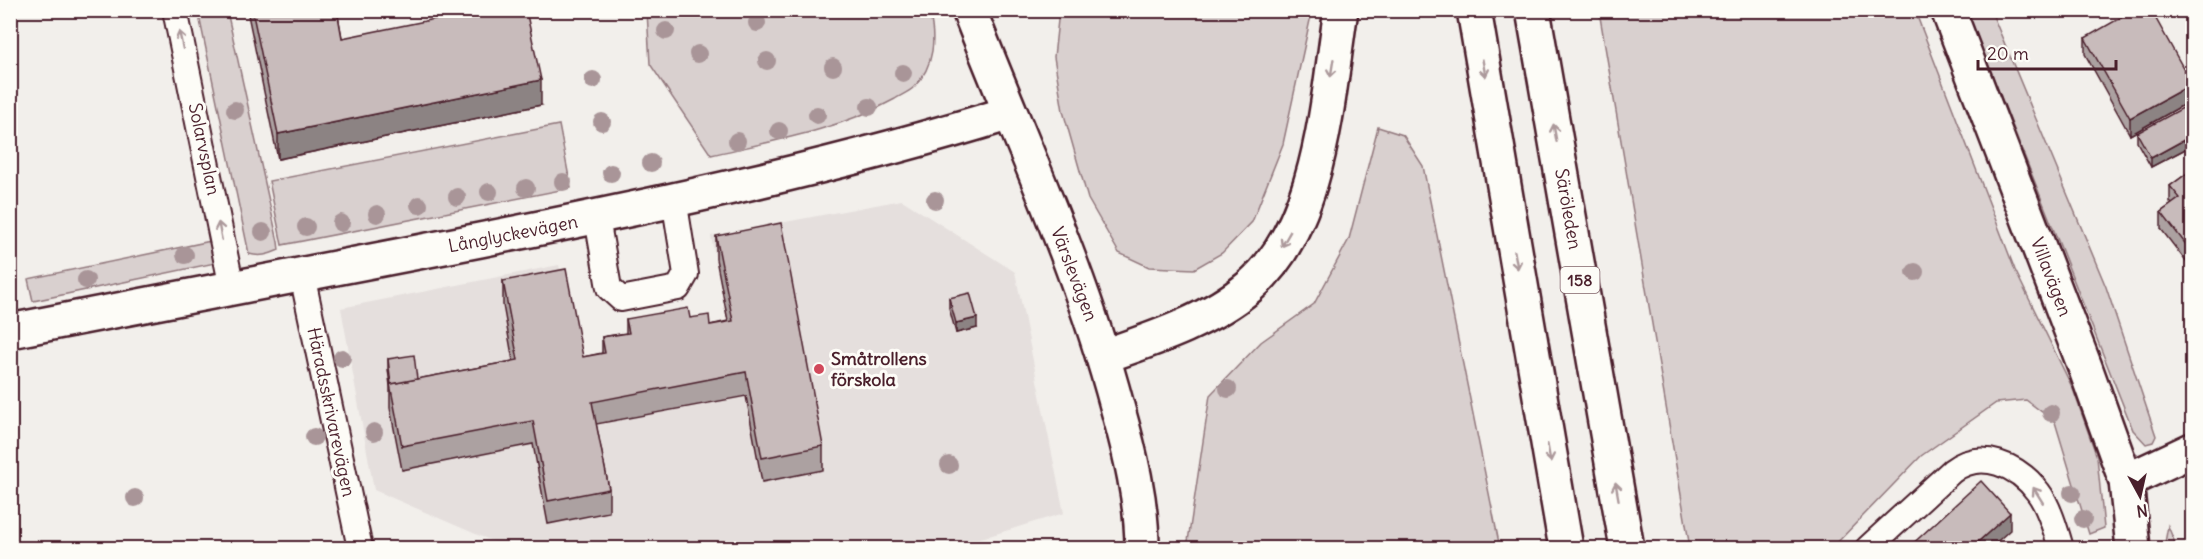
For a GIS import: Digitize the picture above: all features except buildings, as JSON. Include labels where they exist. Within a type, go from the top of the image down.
[{"type":"street","name":"Värslevägen","points":[[969,10],[1071,263],[1104,356],[1136,489],[1142,549]]},
{"type":"street","points":[[1104,356],[1208,314],[1249,287],[1276,256],[1300,214],[1318,154],[1341,10]]},
{"type":"street","points":[[1474,10],[1566,549]]},
{"type":"street","name":"Säröleden","points":[[1533,10],[1628,549]]},
{"type":"street","name":"Villavägen","points":[[1948,10],[2081,356],[2126,481],[2133,549]]},
{"type":"street","name":"Långlyckevägen","points":[[11,329],[597,218],[951,132],[1010,113]]},
{"type":"street","points":[[2126,481],[2193,450]]},
{"type":"lane","name":"Solarvsplan","points":[[175,10],[232,288]]},
{"type":"lane","points":[[597,218],[609,288],[621,300],[678,288],[686,274],[674,199]]},
{"type":"lane","name":"Häradsskrivarevägen","points":[[302,275],[360,549]]},
{"type":"lane","points":[[1868,549],[1952,471],[1961,464],[1975,459],[2015,469],[2039,492],[2061,549]]},
{"type":"shaded area","points":[[198,11],[227,11],[278,242],[279,250],[268,254],[249,254]]},
{"type":"shaded area","points":[[647,11],[929,11],[933,31],[932,51],[926,70],[914,87],[874,110],[829,127],[711,155],[650,64]]},
{"type":"shaded area","points":[[1059,11],[1312,11],[1283,144],[1252,222],[1222,253],[1194,269],[1149,267],[1119,253],[1088,199],[1063,111],[1054,57]]},
{"type":"shaded area","points":[[1599,11],[1915,11],[2015,270],[2073,389],[2097,457],[2104,528],[2089,534],[2055,422],[2026,400],[1996,403],[1921,456],[1832,548],[1690,548]]},
{"type":"shaded area","points":[[1967,11],[1991,11],[2106,287],[2156,436],[2153,442],[2146,444],[2133,430]]},
{"type":"shaded area","points":[[559,125],[571,188],[282,245],[269,181]]},
{"type":"shaded area","points":[[1378,127],[1403,135],[1423,166],[1500,548],[1187,548],[1210,395],[1261,342],[1314,304],[1349,239]]},
{"type":"shaded area","name":"Småtrollens förskola","points":[[902,200],[1015,272],[1064,513],[989,536],[935,548],[508,548],[374,490],[341,308],[559,265],[583,380],[732,344],[711,236]]},
{"type":"shaded area","points":[[211,241],[215,263],[33,301],[28,279]]},
{"type":"shaded area","points":[[2168,526],[2177,548],[2164,548]]},
{"type":"place","name":"Småtrollens förskola","points":[[819,369]]}]
